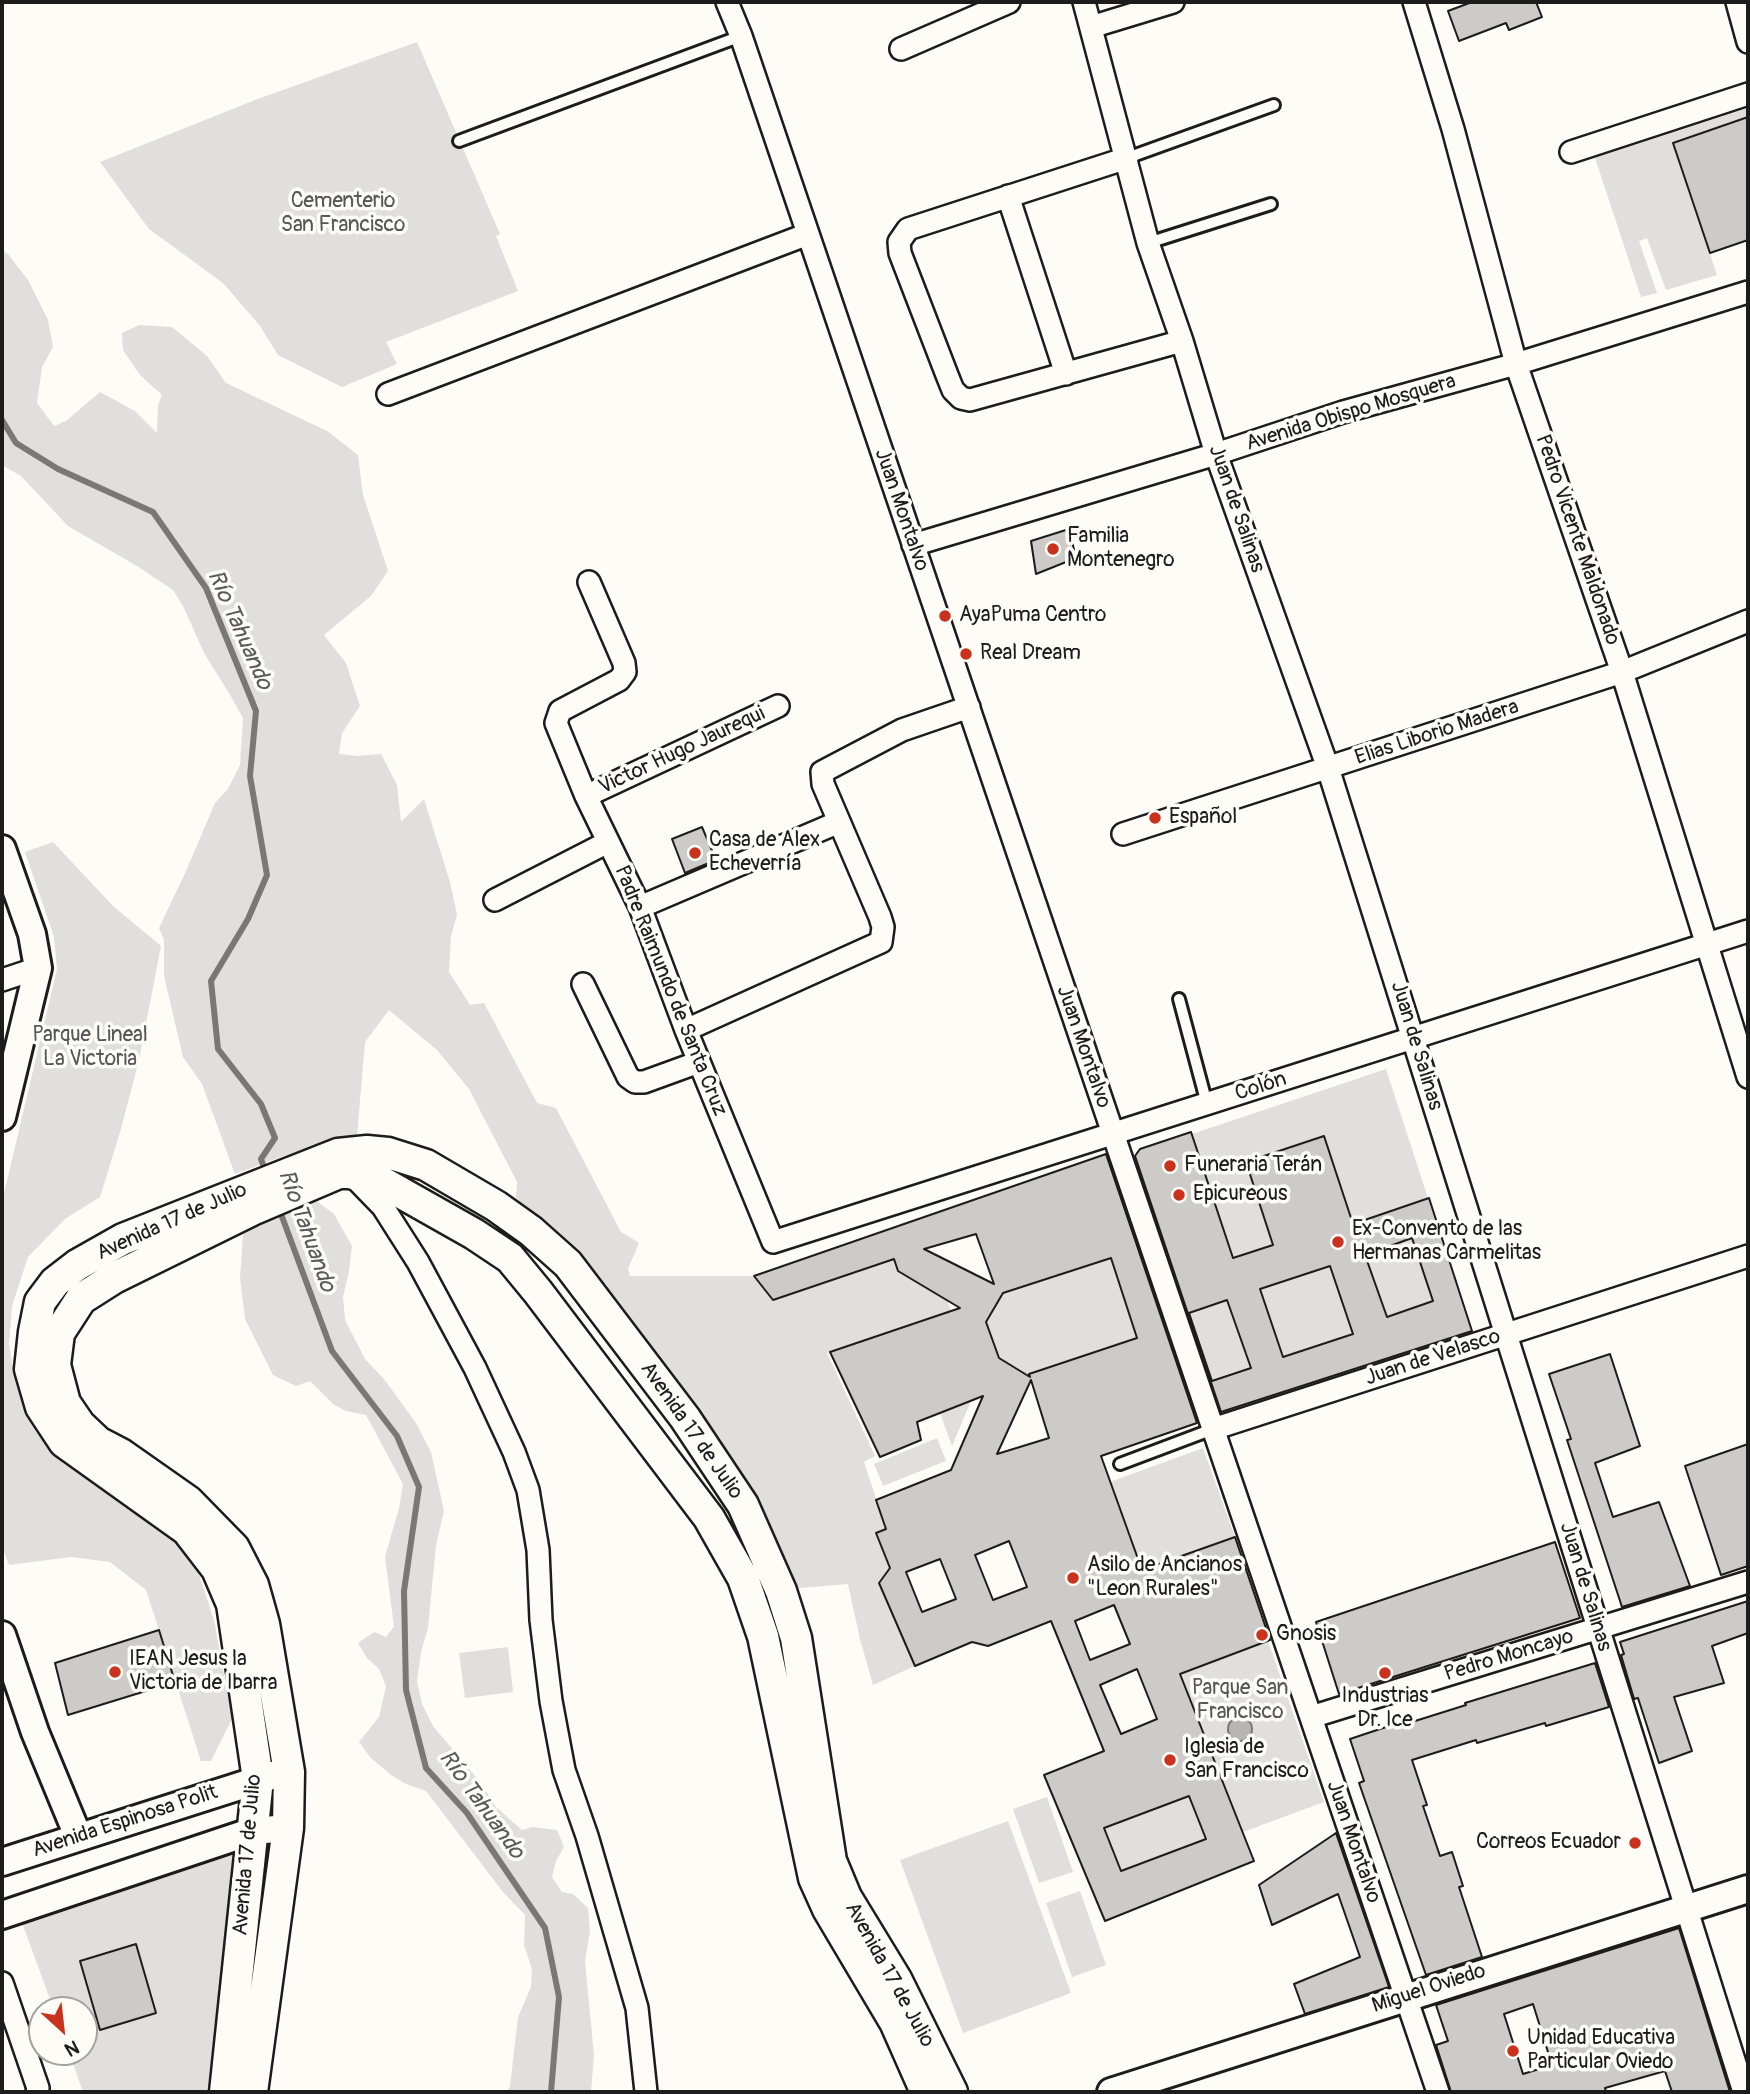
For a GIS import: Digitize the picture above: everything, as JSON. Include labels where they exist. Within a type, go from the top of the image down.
[{"type":"main road","name":"Avenida 17 de Julio","points":[[225,2092],[258,1779],[232,1604],[217,1569],[187,1530],[64,1441],[41,1406],[30,1369],[34,1332],[40,1302],[55,1282],[77,1265],[123,1239],[245,1201],[342,1166],[367,1151],[388,1153],[426,1165],[496,1206],[531,1231],[568,1264],[685,1418],[743,1506],[781,1591],[796,1638],[831,1861],[846,1897],[896,1979],[952,2092]]},
{"type":"main road","name":"Avenida 17 de Julio","points":[[342,1166],[382,1194],[474,1234],[510,1258],[693,1496],[732,1556],[763,1636],[814,1878],[828,1909],[895,2022],[926,2092]]},
{"type":"main road","name":"Avenida 17 de Julio","points":[[245,1201],[81,1300],[59,1333],[55,1365],[65,1403],[80,1425],[98,1443],[121,1454],[188,1501],[234,1548],[253,1585],[264,1623],[289,1772],[288,1828],[252,2092]]},
{"type":"street","name":"Juan Montalvo","points":[[727,2],[741,36],[1438,2092]]},
{"type":"street","points":[[901,48],[1009,2]]},
{"type":"street","name":"Juan de Salinas","points":[[1084,2],[1148,243],[1182,341],[1216,454],[1328,768],[1744,2092]]},
{"type":"street","points":[[1091,27],[1173,2]]},
{"type":"street","name":"Pedro Vicente Maldonado","points":[[1414,2],[1453,129],[1517,363],[1622,672],[1748,1077]]},
{"type":"street","points":[[1737,2],[1748,42]]},
{"type":"street","points":[[1571,152],[1748,94]]},
{"type":"street","points":[[1127,158],[908,229],[899,242],[900,253],[953,390],[961,398],[970,400],[1182,341]]},
{"type":"street","points":[[1008,196],[1066,374]]},
{"type":"street","points":[[388,394],[808,234]]},
{"type":"street","name":"Avenida Obispo Mosquera","points":[[913,545],[1216,454],[1343,412],[1517,363],[1748,292]]},
{"type":"street","name":"Padre Raimundo de Santa Cruz","points":[[589,582],[624,663],[625,672],[619,681],[560,711],[556,723],[586,796],[640,907],[686,1030],[773,1242]]},
{"type":"street","name":"Elias Liborio Madera","points":[[1122,834],[1622,672],[1748,621]]},
{"type":"street","name":"Victor Hugo Jaurequi","points":[[586,796],[778,706]]},
{"type":"street","points":[[686,1030],[881,942],[883,928],[880,917],[822,784],[822,772],[902,730],[968,707]]},
{"type":"street","points":[[640,907],[839,822]]},
{"type":"street","points":[[495,900],[608,842]]},
{"type":"street","points":[[2,849],[32,934],[38,968],[2,1117]]},
{"type":"street","name":"Colón","points":[[773,1242],[1748,931]]},
{"type":"street","points":[[2,980],[38,968]]},
{"type":"street","points":[[583,984],[628,1077],[635,1082],[644,1082],[699,1062]]},
{"type":"street","points":[[382,1194],[475,1368],[514,1452],[528,1490],[538,1550],[541,1620],[551,1701],[564,1770],[587,1836],[637,2008],[646,2092]]},
{"type":"street","name":"Juan de Velasco","points":[[1213,1429],[1748,1256]]},
{"type":"street","name":"Pedro Moncayo","points":[[1311,1717],[1748,1582]]},
{"type":"street","points":[[2,1635],[35,1732],[78,1836]]},
{"type":"street","name":"Avenida Espinosa Polit","points":[[2,1862],[258,1779],[289,1772]]},
{"type":"street","points":[[2,1915],[253,1831],[288,1828]]},
{"type":"street","name":"Miguel Oviedo","points":[[1111,2092],[1748,1889]]},
{"type":"street","points":[[2,1983],[38,2088],[37,2092]]},
{"type":"lane","points":[[459,141],[741,36]]},
{"type":"lane","points":[[1127,158],[1274,105]]},
{"type":"lane","points":[[1148,243],[1271,204]]},
{"type":"lane","points":[[1179,999],[1207,1104]]},
{"type":"lane","name":"Juan de Velasco","points":[[1120,1464],[1213,1429]]},
{"type":"green space","name":"Cementerio San Francisco","points":[[417,42],[500,234],[496,236],[518,291],[386,342],[397,364],[342,387],[278,355],[260,326],[223,283],[149,229],[100,162],[255,100]]},
{"type":"green space","points":[[1748,108],[1748,117],[1673,143],[1717,275],[1666,290],[1647,238],[1639,241],[1657,293],[1641,297],[1595,158]]},
{"type":"green space","points":[[2,251],[8,254],[28,280],[48,320],[53,347],[42,367],[37,403],[54,426],[66,421],[100,392],[135,411],[157,433],[158,405],[162,395],[140,375],[123,350],[122,333],[139,325],[172,327],[207,356],[226,383],[327,431],[358,455],[363,495],[388,571],[371,596],[324,635],[346,663],[360,706],[342,733],[339,754],[381,754],[397,785],[401,822],[424,799],[450,882],[457,915],[451,936],[449,972],[470,1005],[484,1003],[537,1103],[556,1108],[621,1232],[639,1243],[628,1269],[630,1276],[754,1276],[773,1300],[894,1259],[898,1271],[947,1300],[951,1311],[906,1326],[912,1346],[890,1331],[827,1353],[875,1456],[864,1462],[886,1529],[876,1533],[890,1568],[879,1583],[915,1666],[873,1685],[848,1584],[788,1589],[561,1239],[516,1198],[517,1182],[469,1089],[437,1050],[389,1010],[365,1042],[357,1136],[286,1155],[235,1174],[202,1084],[183,1057],[164,976],[164,940],[159,928],[215,803],[228,789],[240,765],[243,718],[204,653],[173,590],[68,526],[21,476],[2,465]]},
{"type":"green space","name":"Parque Lineal La Victoria","points":[[53,842],[113,906],[161,946],[139,1060],[100,1197],[65,1219],[28,1257],[12,1306],[9,1344],[14,1376],[28,1410],[48,1445],[106,1491],[174,1539],[198,1572],[214,1620],[232,1719],[211,1761],[201,1761],[146,1590],[110,1562],[71,1557],[9,1565],[2,1547],[2,1202],[57,969],[54,937],[25,852]]},
{"type":"green space","points":[[1386,1069],[1428,1198],[1353,1224],[1324,1136],[1273,1245],[1207,1267],[1226,1237],[1192,1134]]},
{"type":"green space","points":[[314,1199],[334,1214],[352,1246],[343,1296],[345,1320],[365,1359],[384,1379],[416,1423],[431,1452],[444,1511],[436,1545],[428,1628],[417,1681],[422,1704],[433,1726],[481,1783],[496,1807],[522,1830],[533,1827],[557,1830],[564,1847],[556,1861],[552,1877],[562,1892],[573,1894],[588,1908],[590,1931],[585,1961],[594,2055],[591,2092],[507,2092],[518,2017],[531,1987],[532,1969],[524,1945],[525,1915],[503,1892],[426,1791],[391,1775],[370,1757],[359,1742],[379,1717],[386,1686],[379,1669],[367,1658],[358,1643],[374,1632],[386,1637],[394,1627],[385,1557],[403,1484],[366,1415],[346,1411],[333,1404],[310,1381],[296,1386],[273,1375],[245,1319],[240,1278],[243,1234]]},
{"type":"green space","points":[[1412,1238],[1433,1301],[1387,1317],[1365,1255]]},
{"type":"green space","points":[[1111,1258],[1137,1338],[1026,1375],[999,1358],[986,1322],[1003,1293]]},
{"type":"green space","points":[[1330,1266],[1353,1334],[1283,1357],[1260,1289]]},
{"type":"green space","points":[[1227,1300],[1251,1368],[1212,1381],[1189,1313]]},
{"type":"green space","points":[[971,1401],[952,1446],[940,1413]]},
{"type":"green space","points":[[937,1438],[946,1461],[883,1486],[874,1464]]},
{"type":"green space","points":[[1203,1448],[1235,1537],[1142,1570],[1110,1482]]},
{"type":"green space","name":"Parque San Francisco","points":[[1268,1641],[1324,1802],[1243,1832],[1180,1674]]},
{"type":"green space","points":[[508,1647],[513,1692],[465,1698],[459,1653]]},
{"type":"green space","points":[[1189,1796],[1206,1839],[1121,1871],[1104,1828]]},
{"type":"green space","points":[[1047,1797],[1073,1872],[1039,1883],[1013,1809]]},
{"type":"green space","points":[[1008,1821],[1071,1993],[963,2033],[900,1860]]},
{"type":"green space","points":[[237,1847],[207,2092],[83,2092],[74,2066],[98,2066],[98,1996],[49,1996],[21,1920]]},
{"type":"green space","points":[[1080,1891],[1106,1965],[1072,1977],[1046,1903]]},
{"type":"shaded area","points":[[1240,1717],[1249,1720],[1252,1729],[1249,1738],[1240,1741],[1231,1738],[1228,1729],[1231,1720]]},
{"type":"building","points":[[1472,2],[1536,2],[1542,17],[1509,30],[1506,23],[1459,41],[1448,11]]},
{"type":"building","points":[[1748,117],[1748,240],[1710,253],[1673,143]]},
{"type":"building","name":"Familia Montenegro","points":[[1069,529],[1076,558],[1036,574],[1031,541]]},
{"type":"building","name":"Casa de Alex Echeverría","points":[[702,827],[716,860],[685,873],[672,839]]},
{"type":"building","name":"Ex-Convento de las Hermanas Carmelitas","points":[[1191,1132],[1233,1258],[1273,1245],[1246,1162],[1324,1136],[1353,1224],[1429,1198],[1472,1331],[1221,1412],[1135,1156],[1140,1149]],"holes":[[[1412,1238],[1433,1301],[1387,1317],[1365,1255]],[[1330,1266],[1353,1334],[1283,1357],[1260,1289]],[[1227,1300],[1251,1368],[1212,1381],[1189,1313]]]},
{"type":"building","points":[[1106,1154],[1197,1423],[1101,1456],[1142,1570],[1235,1537],[1270,1640],[1180,1674],[1254,1861],[1105,1921],[1044,1775],[1104,1751],[1051,1621],[988,1646],[972,1642],[915,1666],[879,1583],[890,1568],[876,1533],[886,1529],[876,1500],[951,1470],[983,1396],[917,1422],[921,1440],[880,1457],[830,1352],[960,1308],[898,1271],[894,1259],[773,1300],[754,1276]],"holes":[[[976,1234],[994,1284],[924,1249]],[[1111,1258],[1137,1338],[1029,1374],[1030,1377],[999,1358],[986,1322],[1003,1293]],[[1031,1380],[1049,1438],[997,1454]],[[1009,1541],[1027,1587],[993,1600],[975,1555]],[[940,1559],[956,1599],[922,1612],[906,1572]],[[1114,1605],[1130,1644],[1090,1660],[1075,1621]],[[1137,1669],[1157,1719],[1121,1734],[1100,1685]],[[1189,1796],[1206,1839],[1121,1871],[1104,1828]]]},
{"type":"building","points":[[1610,1354],[1640,1446],[1595,1463],[1613,1517],[1659,1502],[1690,1586],[1622,1607],[1567,1440],[1571,1439],[1549,1374]]},
{"type":"building","points":[[1748,1444],[1748,1566],[1721,1575],[1685,1466]]},
{"type":"building","points":[[1555,1542],[1580,1618],[1339,1694],[1316,1622]]},
{"type":"building","points":[[1748,1601],[1748,1633],[1712,1646],[1724,1683],[1674,1697],[1692,1751],[1659,1763],[1638,1698],[1634,1699],[1621,1655],[1624,1654],[1620,1642]]},
{"type":"building","name":"IEAN Jesus la Victoria de Ibarra","points":[[159,1630],[175,1682],[68,1715],[55,1663]]},
{"type":"building","points":[[1595,1663],[1609,1707],[1546,1726],[1545,1723],[1477,1743],[1476,1740],[1412,1760],[1427,1805],[1423,1806],[1440,1856],[1452,1852],[1463,1886],[1459,1887],[1482,1957],[1426,1975],[1359,1783],[1364,1781],[1350,1739],[1395,1724],[1396,1727]]},
{"type":"building","points":[[1336,1833],[1389,1987],[1305,2014],[1294,1984],[1360,1957],[1338,1894],[1272,1925],[1259,1885]]},
{"type":"building","points":[[1679,1928],[1730,2092],[1672,2092],[1665,2071],[1605,2088],[1606,2092],[1451,2092],[1436,2045],[1448,2041],[1436,2005]],"holes":[[[1533,2004],[1552,2065],[1523,2074],[1504,2014]]]},
{"type":"building","points":[[136,1944],[156,2013],[100,2030],[98,1996],[90,1996],[80,1961]]},
{"type":"waterway","name":"Río Tahuando","points":[[2,420],[16,443],[58,469],[153,512],[206,588],[256,711],[250,776],[267,875],[248,919],[211,981],[218,1049],[261,1104],[275,1138],[261,1159],[266,1173]]},
{"type":"waterway","name":"Río Tahuando","points":[[278,1206],[332,1351],[397,1436],[419,1487],[404,1591],[406,1690],[426,1768],[467,1813],[545,1928],[559,1997],[551,2092]]},
{"type":"place","name":"Familia Montenegro","points":[[1053,549]]},
{"type":"place","name":"AyaPuma Centro","points":[[945,616]]},
{"type":"place","name":"Real Dream","points":[[966,654]]},
{"type":"place","name":"Español","points":[[1155,818]]},
{"type":"place","name":"Casa de Alex Echeverría","points":[[695,853]]},
{"type":"place","name":"Funeraria Terán","points":[[1170,1166]]},
{"type":"place","name":"Epicureous","points":[[1179,1195]]},
{"type":"place","name":"Ex-Convento de las Hermanas Carmelitas","points":[[1338,1242]]},
{"type":"place","name":"Asilo de Ancianos \"Leon Rurales\"","points":[[1073,1578]]},
{"type":"place","name":"Gnosis","points":[[1262,1635]]},
{"type":"place","name":"IEAN Jesus la Victoria de Ibarra","points":[[115,1672]]},
{"type":"place","name":"Industrias Dr. Ice","points":[[1385,1673]]},
{"type":"place","name":"Iglesia de San Francisco","points":[[1170,1760]]},
{"type":"place","name":"Correos Ecuador","points":[[1635,1843]]},
{"type":"place","name":"Unidad Educativa Particular Oviedo","points":[[1513,2051]]}]
